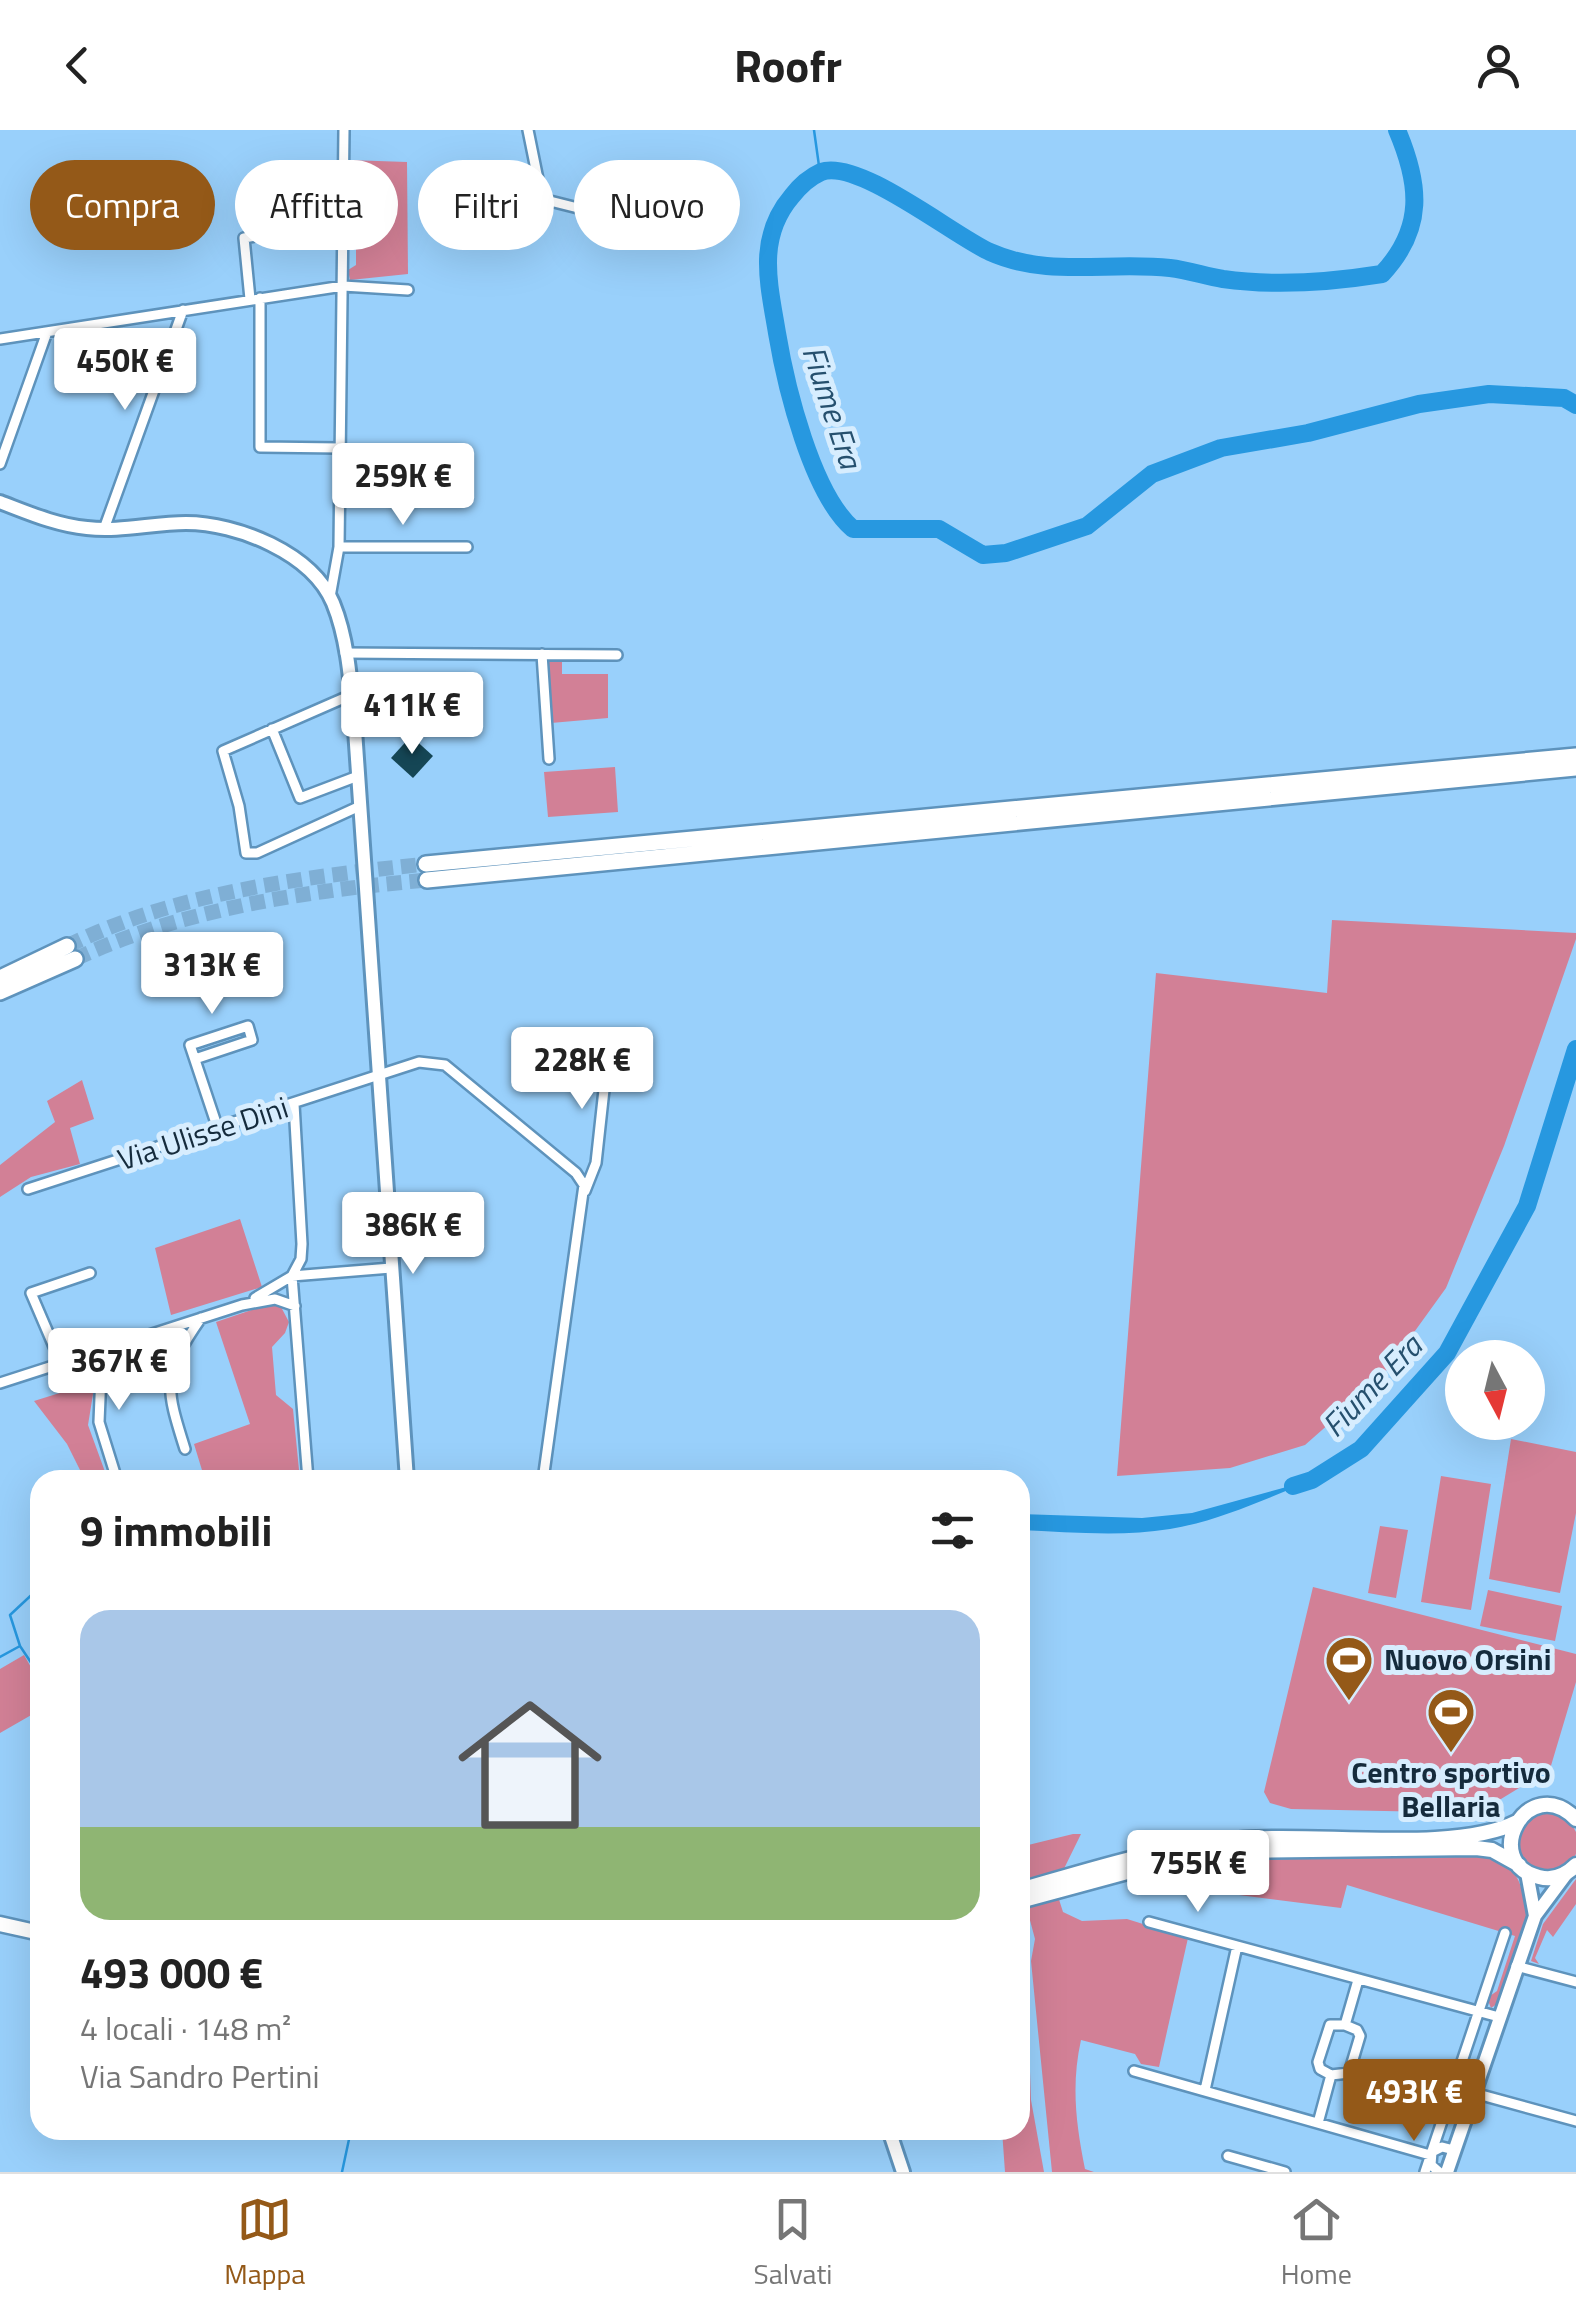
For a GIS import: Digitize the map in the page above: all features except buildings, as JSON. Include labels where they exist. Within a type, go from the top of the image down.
[{"type":"highway","points":[[427,872],[1476,771],[1576,756]]},
{"type":"highway","points":[[1476,771],[1576,768]]},
{"type":"highway","points":[[0,978],[71,952],[0,992]]},
{"type":"main road","points":[[1030,1897],[1174,1848],[1224,1840],[1477,1836],[1517,1822],[1529,1811],[1546,1806],[1564,1809],[1576,1819]]},
{"type":"main road","points":[[1517,1822],[1511,1844],[1523,1869]]},
{"type":"main road","points":[[1030,1888],[1187,1857],[1269,1848],[1476,1848],[1492,1850],[1547,1878],[1572,1869]]},
{"type":"main road","points":[[0,1924],[30,1931]]},
{"type":"street","points":[[330,597],[337,576],[339,546],[344,130]]},
{"type":"street","points":[[528,130],[542,199],[574,207]]},
{"type":"street","points":[[246,250],[255,298],[260,447],[340,448]]},
{"type":"street","points":[[0,338],[342,286],[408,290]]},
{"type":"street","points":[[104,529],[183,310]]},
{"type":"street","points":[[0,464],[47,332]]},
{"type":"street","points":[[0,502],[52,522],[104,529],[183,522],[224,527],[292,558],[316,578],[330,597],[346,653],[352,695],[406,1470]]},
{"type":"street","points":[[339,546],[467,548]]},
{"type":"street","points":[[346,653],[616,655]]},
{"type":"street","points":[[542,654],[550,759]]},
{"type":"street","points":[[352,695],[223,751],[246,853],[257,853],[360,806]]},
{"type":"street","points":[[272,729],[300,798],[358,776]]},
{"type":"street","points":[[195,1059],[252,1040],[248,1026],[190,1045],[218,1129]]},
{"type":"street","points":[[544,1470],[585,1191],[596,1164],[609,1044]]},
{"type":"street","name":"Via Ulisse Dini","points":[[28,1190],[420,1062],[444,1066],[576,1173],[585,1191]]},
{"type":"street","points":[[294,1104],[302,1244],[292,1276],[307,1470]]},
{"type":"street","points":[[242,1305],[292,1276],[391,1268]]},
{"type":"street","points":[[61,1363],[31,1293],[90,1273]]},
{"type":"street","points":[[0,1383],[242,1305],[275,1299],[295,1306]]},
{"type":"street","points":[[185,1449],[168,1395],[176,1354],[202,1317]]},
{"type":"street","points":[[102,1349],[98,1422],[114,1470]]},
{"type":"street","points":[[1523,1869],[1534,1916]]},
{"type":"street","points":[[1447,2172],[1534,1916],[1572,1869]]},
{"type":"street","points":[[1149,1922],[1499,2017]]},
{"type":"street","points":[[1425,2172],[1505,1933]]},
{"type":"street","points":[[1205,2090],[1237,1946]]},
{"type":"street","points":[[1516,1966],[1576,1982]]},
{"type":"street","points":[[1346,2025],[1358,1980]]},
{"type":"street","points":[[1334,2023],[1355,2028],[1360,2036],[1349,2073],[1331,2075],[1318,2064],[1328,2027],[1334,2023]]},
{"type":"street","points":[[1134,2071],[1430,2155]]},
{"type":"street","points":[[1318,2123],[1331,2075]]},
{"type":"street","points":[[1474,2093],[1576,2121]]},
{"type":"street","points":[[892,2140],[903,2172]]},
{"type":"street","points":[[1430,2155],[1440,2148],[1454,2150]]},
{"type":"street","points":[[1430,2155],[1432,2167],[1439,2172]]},
{"type":"street","points":[[1228,2156],[1285,2172]]},
{"type":"shaded area","points":[[398,162],[407,162],[408,274],[350,280],[348,270],[356,265],[356,250],[398,250]]},
{"type":"shaded area","points":[[562,659],[562,674],[608,674],[608,718],[551,723],[549,662]]},
{"type":"shaded area","points":[[615,767],[618,812],[548,817],[544,772]]},
{"type":"shaded area","points":[[1332,920],[1576,933],[1576,939],[1504,1146],[1446,1288],[1381,1378],[1305,1445],[1230,1468],[1117,1476],[1156,973],[1327,993]]},
{"type":"shaded area","points":[[82,1080],[94,1119],[70,1128],[80,1164],[31,1177],[0,1197],[0,1165],[55,1122],[47,1101]]},
{"type":"shaded area","points":[[240,1219],[262,1287],[171,1315],[155,1248]]},
{"type":"shaded area","points":[[272,1303],[281,1307],[289,1322],[272,1347],[276,1395],[293,1409],[299,1470],[202,1470],[194,1444],[250,1424],[216,1322]]},
{"type":"shaded area","points":[[95,1382],[88,1425],[104,1470],[80,1470],[67,1444],[34,1401]]},
{"type":"shaded area","points":[[1511,1440],[1576,1452],[1576,1513],[1560,1593],[1489,1579]]},
{"type":"shaded area","points":[[1441,1476],[1491,1484],[1471,1610],[1421,1602]]},
{"type":"shaded area","points":[[1380,1526],[1408,1530],[1396,1598],[1368,1593]]},
{"type":"shaded area","points":[[1313,1587],[1576,1654],[1576,1682],[1550,1769],[1478,1813],[1291,1809],[1270,1803],[1264,1792]]},
{"type":"shaded area","points":[[1488,1590],[1562,1606],[1555,1641],[1480,1626]]},
{"type":"shaded area","points":[[24,1655],[30,1666],[30,1716],[0,1733],[0,1669]]},
{"type":"shaded area","points":[[1536,1815],[1560,1815],[1576,1831],[1576,1855],[1560,1871],[1536,1871],[1520,1855],[1520,1831]]},
{"type":"shaded area","points":[[1081,1834],[1055,1887],[1063,1912],[1082,1921],[1127,1919],[1188,1938],[1159,2067],[1141,2064],[1135,2054],[1081,2040],[1075,2089],[1077,2120],[1085,2169],[1094,2172],[1052,2172],[1031,1961],[1035,1939],[1030,1920],[1030,1845]]},
{"type":"shaded area","points":[[1476,1855],[1509,1867],[1523,1892],[1527,1914],[1497,2004],[1491,2008],[1487,1998],[1497,1991],[1515,1936],[1347,1885],[1341,1908],[1231,1894],[1244,1860]]},
{"type":"shaded area","points":[[1576,1879],[1576,1904],[1553,1937],[1547,1930],[1535,1958],[1539,1964],[1531,1961],[1543,1924]]},
{"type":"shaded area","points":[[1030,2071],[1044,2172],[1005,2172],[1003,2140],[1030,2140]]},
{"type":"water","points":[[1312,1480],[1224,1515],[1170,1529],[1114,1533],[1030,1530],[1030,1514],[1142,1518],[1192,1513]]},
{"type":"waterway","points":[[814,130],[820,173]]},
{"type":"waterway","name":"Fiume Era","points":[[1397,130],[1414,187],[1412,222],[1406,240],[1382,274],[1323,281],[1262,282],[1170,268],[1056,267],[1012,260],[990,252],[858,176],[837,171],[813,177],[792,196],[773,228],[769,279],[794,410],[813,466],[838,513],[853,529],[939,529],[983,555],[1006,553],[1087,526],[1152,474],[1221,448],[1308,433],[1419,404],[1489,394],[1564,398],[1576,405]]},
{"type":"waterway","name":"Fiume Era","points":[[1293,1486],[1312,1480],[1361,1449],[1447,1353],[1527,1206],[1576,1049]]},
{"type":"waterway","points":[[20,1646],[10,1615],[30,1596]]},
{"type":"waterway","points":[[0,1657],[20,1646],[30,1661]]},
{"type":"waterway","points":[[342,2172],[349,2140]]},
{"type":"tunnel","points":[[67,946],[152,912],[197,900],[288,881],[426,864]]},
{"type":"tunnel","points":[[75,959],[160,927],[247,904],[427,880]]},
{"type":"place","name":"Nuovo Orsini","points":[[1349,1702]]},
{"type":"place","name":"Centro sportivo Bellaria","points":[[1451,1754]]}]
